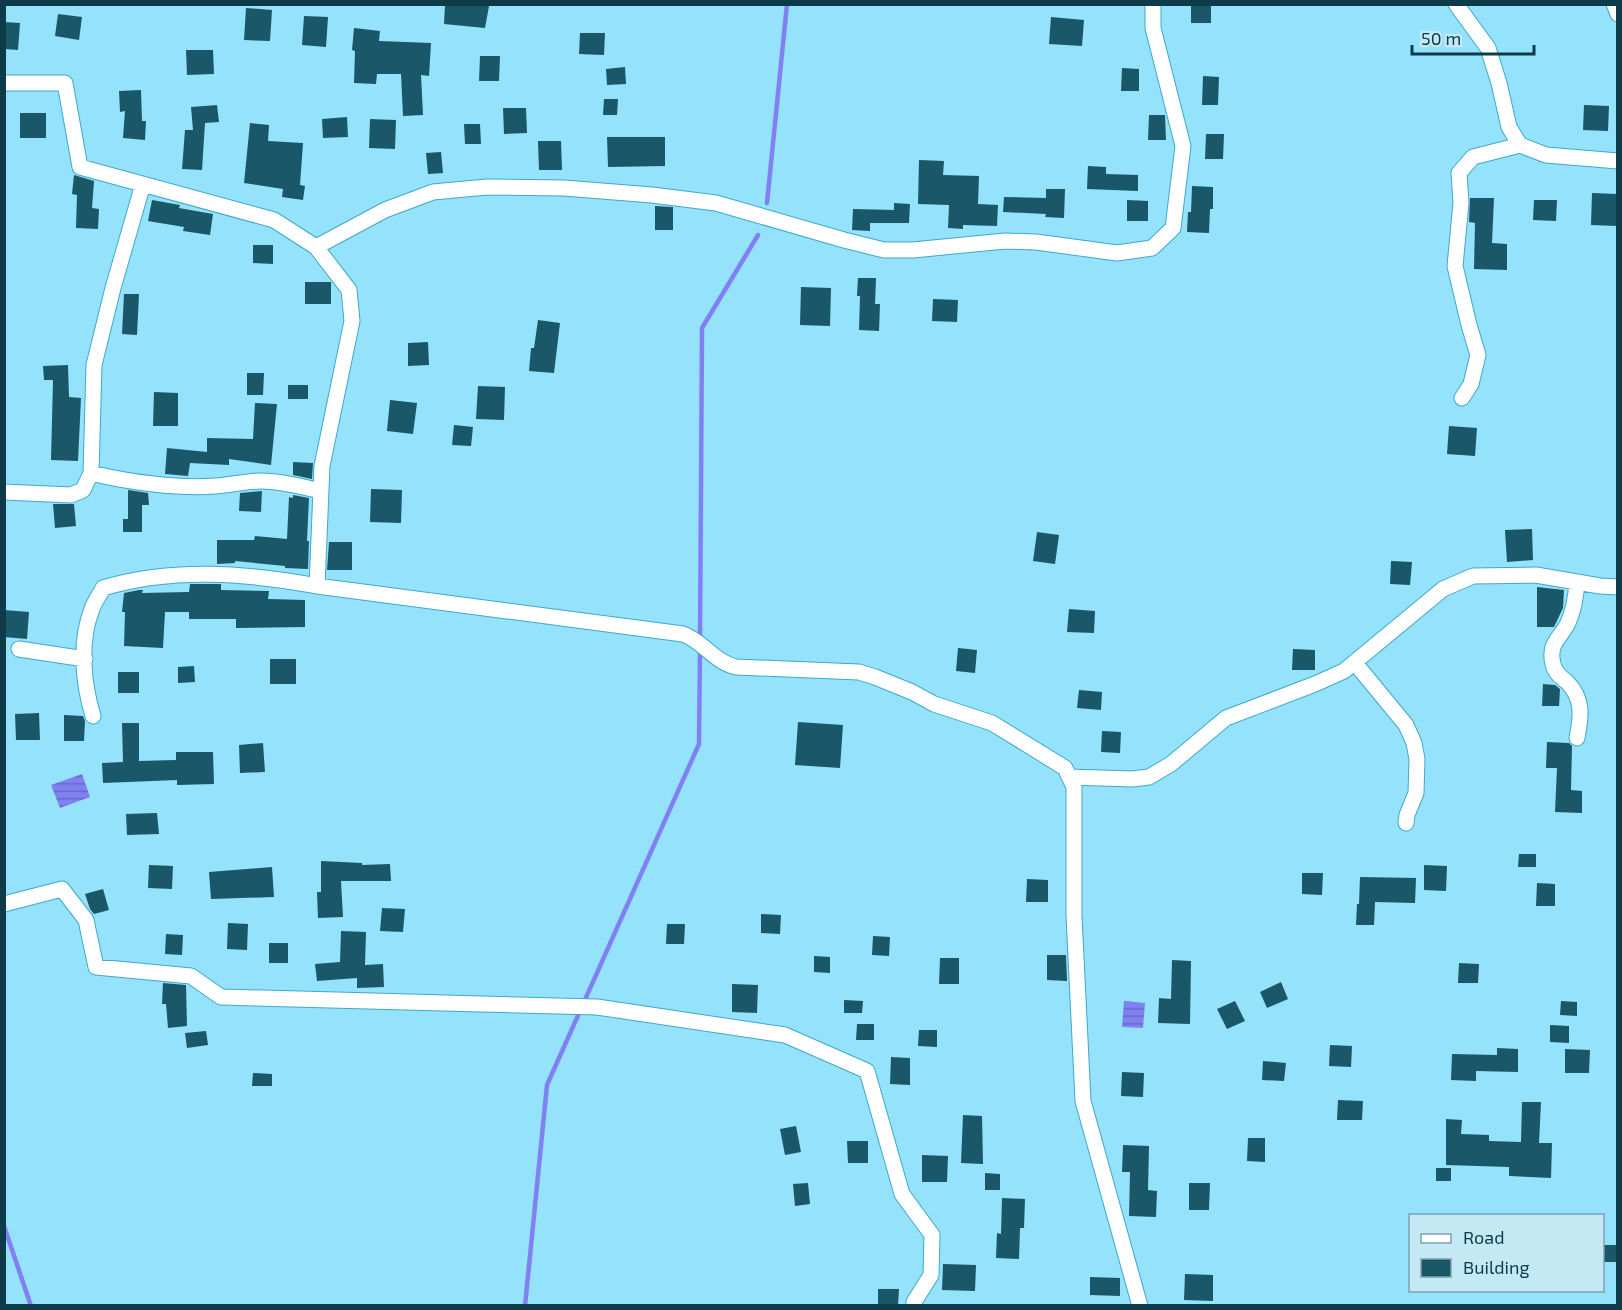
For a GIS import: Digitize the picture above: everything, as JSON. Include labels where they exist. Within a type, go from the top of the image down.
[{"type":"street","points":[[316,247],[385,210],[433,192],[487,187],[630,193],[716,203],[884,250],[914,250],[1005,241],[1036,242],[1117,253],[1152,248],[1173,228],[1183,146],[1153,28],[1153,4]]},
{"type":"street","points":[[1456,4],[1488,48],[1509,127],[1520,145],[1546,156],[1617,161]]},
{"type":"street","points":[[1614,4],[1617,14]]},
{"type":"street","points":[[4,83],[65,83],[80,167],[274,220],[316,247],[349,290],[352,321],[322,466],[317,586]]},
{"type":"street","points":[[1462,398],[1471,384],[1478,355],[1455,266],[1461,202],[1459,173],[1473,157],[1520,145]]},
{"type":"street","points":[[4,492],[71,495],[84,490],[91,473],[94,365],[143,184]]},
{"type":"street","points":[[91,473],[118,479],[188,486],[216,486],[264,480],[321,491]]},
{"type":"street","points":[[93,716],[85,689],[85,644],[92,609],[103,588],[129,580],[171,575],[232,575],[280,579],[317,586],[683,634],[692,638],[725,664],[736,667],[859,672],[912,692],[934,704],[992,723],[1065,768],[1074,787],[1074,916],[1083,1101],[1140,1305]]},
{"type":"street","points":[[1069,777],[1132,779],[1149,777],[1185,754],[1226,718],[1344,671],[1443,589],[1473,576],[1536,575],[1617,587]]},
{"type":"street","points":[[1577,582],[1575,603],[1568,624],[1553,645],[1553,665],[1581,704],[1577,738]]},
{"type":"street","points":[[19,649],[85,660]]},
{"type":"street","points":[[1355,663],[1406,725],[1414,743],[1417,759],[1416,793],[1406,823]]},
{"type":"street","points":[[4,904],[62,889],[86,920],[96,967],[191,976],[221,997],[585,1006],[785,1035],[867,1071],[903,1194],[932,1235],[931,1275],[914,1305]]},
{"type":"shaded area","points":[[82,774],[90,797],[60,808],[51,785]]},
{"type":"shaded area","points":[[1124,1001],[1145,1003],[1143,1028],[1122,1027]]},
{"type":"building","points":[[445,4],[489,6],[485,28],[444,24]]},
{"type":"building","points":[[1191,4],[1211,4],[1211,23],[1191,23]]},
{"type":"building","points":[[246,8],[272,10],[270,41],[244,40]]},
{"type":"building","points":[[58,14],[82,17],[79,40],[55,36]]},
{"type":"building","points":[[304,16],[328,17],[326,47],[302,45]]},
{"type":"building","points":[[1051,17],[1084,20],[1082,46],[1049,44]]},
{"type":"building","points":[[4,22],[20,23],[18,50],[4,49]]},
{"type":"building","points":[[354,28],[380,31],[379,41],[431,43],[429,76],[421,75],[423,115],[403,116],[401,74],[377,74],[376,84],[354,83],[355,51],[352,50]]},
{"type":"building","points":[[580,33],[605,33],[604,55],[579,54]]},
{"type":"building","points":[[186,50],[213,50],[214,74],[187,75]]},
{"type":"building","points":[[480,56],[500,56],[499,81],[479,81]]},
{"type":"building","points":[[625,67],[626,84],[607,85],[606,69]]},
{"type":"building","points":[[1122,68],[1139,69],[1139,91],[1121,91]]},
{"type":"building","points":[[1203,76],[1219,77],[1218,105],[1202,105]]},
{"type":"building","points":[[141,90],[142,121],[146,121],[145,140],[123,138],[125,111],[120,112],[119,91]]},
{"type":"building","points":[[604,99],[618,99],[617,115],[603,115]]},
{"type":"building","points":[[217,105],[219,122],[205,123],[202,170],[182,169],[185,130],[193,130],[191,107]]},
{"type":"building","points":[[1584,105],[1609,106],[1608,131],[1583,130]]},
{"type":"building","points":[[503,108],[526,108],[527,133],[504,134]]},
{"type":"building","points":[[20,113],[46,113],[46,138],[20,138]]},
{"type":"building","points":[[1149,115],[1165,115],[1166,140],[1148,140]]},
{"type":"building","points":[[347,117],[348,137],[323,138],[322,119]]},
{"type":"building","points":[[370,119],[396,120],[395,149],[369,148]]},
{"type":"building","points":[[250,123],[269,125],[268,141],[303,143],[300,185],[305,186],[303,200],[282,197],[283,189],[244,183]]},
{"type":"building","points":[[464,124],[480,124],[481,144],[465,144]]},
{"type":"building","points":[[1206,134],[1224,134],[1223,159],[1205,159]]},
{"type":"building","points":[[607,137],[665,137],[665,166],[608,167]]},
{"type":"building","points":[[538,141],[561,141],[562,170],[539,170]]},
{"type":"building","points":[[441,152],[443,173],[428,174],[426,153]]},
{"type":"building","points":[[919,160],[944,161],[943,175],[979,176],[978,204],[998,205],[997,226],[963,225],[963,229],[948,228],[949,205],[918,204]]},
{"type":"building","points":[[1088,166],[1106,167],[1106,174],[1138,175],[1138,191],[1087,189]]},
{"type":"building","points":[[74,175],[94,181],[92,208],[99,209],[98,229],[76,228],[77,195],[72,194]]},
{"type":"building","points":[[1192,186],[1213,187],[1213,209],[1210,209],[1209,233],[1187,232],[1188,212],[1191,212]]},
{"type":"building","points":[[1046,189],[1065,189],[1064,218],[1045,217],[1046,214],[1003,212],[1004,197],[1046,198]]},
{"type":"building","points":[[1592,193],[1617,194],[1617,226],[1591,225]]},
{"type":"building","points":[[1470,198],[1494,198],[1492,243],[1507,244],[1507,270],[1474,269],[1475,223],[1469,222]]},
{"type":"building","points":[[152,200],[213,214],[210,235],[183,231],[184,227],[148,221]]},
{"type":"building","points":[[1127,200],[1148,201],[1148,221],[1127,221]]},
{"type":"building","points":[[1534,200],[1557,200],[1556,221],[1533,220]]},
{"type":"building","points":[[894,203],[910,204],[909,223],[870,223],[870,231],[852,230],[853,209],[894,210]]},
{"type":"building","points":[[655,206],[673,207],[673,230],[655,230]]},
{"type":"building","points":[[253,245],[273,245],[273,264],[253,263]]},
{"type":"building","points":[[858,278],[876,278],[875,304],[880,304],[879,331],[859,330]]},
{"type":"building","points":[[305,282],[331,282],[331,304],[305,304]]},
{"type":"building","points":[[801,287],[831,288],[830,326],[800,325]]},
{"type":"building","points":[[124,294],[139,294],[137,335],[122,334]]},
{"type":"building","points":[[933,299],[958,300],[957,322],[932,321]]},
{"type":"building","points":[[538,320],[560,323],[554,373],[529,371],[531,348],[534,348]]},
{"type":"building","points":[[428,342],[429,365],[408,366],[408,343]]},
{"type":"building","points":[[68,365],[69,397],[81,398],[78,461],[51,460],[53,380],[44,380],[43,366]]},
{"type":"building","points":[[247,373],[264,373],[263,395],[247,395]]},
{"type":"building","points":[[288,385],[308,385],[308,399],[288,399]]},
{"type":"building","points":[[478,386],[505,387],[504,420],[476,419]]},
{"type":"building","points":[[154,392],[178,393],[178,426],[153,426]]},
{"type":"building","points":[[390,400],[417,403],[413,434],[387,431]]},
{"type":"building","points":[[255,403],[277,404],[271,465],[229,459],[229,465],[190,463],[188,476],[165,474],[167,448],[207,452],[207,438],[253,439]]},
{"type":"building","points":[[454,425],[473,427],[471,446],[452,445]]},
{"type":"building","points":[[1449,426],[1477,428],[1475,456],[1447,454]]},
{"type":"building","points":[[293,462],[313,463],[312,479],[293,475]]},
{"type":"building","points":[[371,489],[402,490],[401,523],[370,522]]},
{"type":"building","points":[[128,490],[148,493],[149,505],[142,505],[142,532],[123,532],[123,519],[128,519]]},
{"type":"building","points":[[262,491],[261,512],[239,511],[240,493]]},
{"type":"building","points":[[293,495],[309,498],[308,569],[235,561],[235,563],[217,564],[217,540],[254,540],[255,536],[287,539],[289,497],[293,498]]},
{"type":"building","points":[[53,504],[74,504],[76,526],[55,528]]},
{"type":"building","points":[[1532,529],[1533,560],[1507,562],[1505,530]]},
{"type":"building","points":[[1037,532],[1059,535],[1055,564],[1033,561]]},
{"type":"building","points":[[329,542],[352,542],[352,570],[327,570]]},
{"type":"building","points":[[1391,561],[1412,562],[1410,585],[1390,584]]},
{"type":"building","points":[[190,584],[221,584],[221,590],[269,591],[268,599],[305,600],[305,627],[236,628],[236,619],[189,619],[189,612],[165,612],[163,648],[124,646],[125,612],[122,612],[124,593],[139,590],[143,590],[142,593],[189,592]]},
{"type":"building","points":[[1537,587],[1564,590],[1563,608],[1554,627],[1537,627]]},
{"type":"building","points":[[1069,609],[1095,611],[1094,633],[1067,632]]},
{"type":"building","points":[[4,610],[29,612],[27,639],[4,637]]},
{"type":"building","points":[[958,648],[977,650],[975,673],[956,671]]},
{"type":"building","points":[[1293,649],[1315,650],[1315,670],[1292,670]]},
{"type":"building","points":[[270,659],[296,659],[296,684],[270,684]]},
{"type":"building","points":[[194,666],[195,682],[178,683],[178,667]]},
{"type":"building","points":[[118,672],[139,672],[139,693],[118,693]]},
{"type":"building","points":[[1543,684],[1555,685],[1560,689],[1559,706],[1542,706]]},
{"type":"building","points":[[1079,690],[1102,692],[1101,710],[1077,708]]},
{"type":"building","points":[[39,713],[40,740],[16,740],[15,714]]},
{"type":"building","points":[[64,715],[83,716],[84,741],[64,741]]},
{"type":"building","points":[[798,722],[843,725],[840,768],[795,765]]},
{"type":"building","points":[[122,723],[139,723],[139,761],[176,760],[176,752],[213,752],[214,784],[177,785],[177,780],[103,783],[102,763],[123,762]]},
{"type":"building","points":[[1102,731],[1121,732],[1120,753],[1101,752]]},
{"type":"building","points":[[1547,742],[1569,743],[1572,746],[1571,790],[1582,791],[1582,813],[1555,812],[1557,768],[1546,768]]},
{"type":"building","points":[[263,743],[265,772],[240,773],[239,745]]},
{"type":"building","points":[[157,813],[159,834],[127,835],[126,814]]},
{"type":"building","points":[[1519,854],[1536,854],[1536,867],[1518,867]]},
{"type":"building","points":[[321,861],[362,863],[362,865],[390,864],[391,881],[341,881],[343,917],[318,918],[317,892],[321,892]]},
{"type":"building","points":[[149,865],[173,866],[172,889],[148,888]]},
{"type":"building","points":[[1424,865],[1447,866],[1446,891],[1424,890]]},
{"type":"building","points":[[272,867],[274,897],[211,899],[209,872]]},
{"type":"building","points":[[1302,873],[1323,873],[1322,895],[1302,894]]},
{"type":"building","points":[[1360,877],[1416,878],[1415,903],[1375,902],[1374,925],[1356,925]]},
{"type":"building","points":[[1027,879],[1048,880],[1048,902],[1026,902]]},
{"type":"building","points":[[1537,883],[1555,884],[1555,906],[1536,906]]},
{"type":"building","points":[[103,889],[109,910],[94,914],[85,894]]},
{"type":"building","points":[[382,908],[405,909],[403,932],[380,931]]},
{"type":"building","points":[[761,914],[781,915],[780,934],[761,933]]},
{"type":"building","points":[[228,923],[248,924],[247,950],[227,949]]},
{"type":"building","points":[[667,924],[685,924],[684,944],[666,944]]},
{"type":"building","points":[[341,931],[366,932],[365,965],[383,964],[384,987],[357,988],[357,978],[317,981],[315,964],[340,962]]},
{"type":"building","points":[[166,934],[183,935],[182,955],[165,954]]},
{"type":"building","points":[[873,936],[890,937],[889,956],[872,955]]},
{"type":"building","points":[[269,943],[288,943],[288,963],[269,963]]},
{"type":"building","points":[[1047,955],[1066,955],[1067,981],[1047,980]]},
{"type":"building","points":[[814,956],[830,957],[830,973],[814,972]]},
{"type":"building","points":[[940,958],[959,958],[959,984],[939,984]]},
{"type":"building","points":[[1172,960],[1191,961],[1190,1024],[1158,1023],[1159,998],[1171,999]]},
{"type":"building","points":[[1459,963],[1479,964],[1478,983],[1458,983]]},
{"type":"building","points":[[1281,982],[1288,999],[1267,1008],[1260,992]]},
{"type":"building","points":[[163,983],[186,985],[187,1026],[168,1028],[166,1004],[162,1004]]},
{"type":"building","points":[[732,984],[758,985],[757,1013],[732,1012]]},
{"type":"building","points":[[844,1000],[863,1001],[862,1013],[844,1013]]},
{"type":"building","points":[[1235,1001],[1245,1021],[1227,1029],[1217,1009]]},
{"type":"building","points":[[1561,1001],[1577,1002],[1577,1016],[1560,1015]]},
{"type":"building","points":[[857,1024],[874,1024],[874,1040],[856,1040]]},
{"type":"building","points":[[1550,1025],[1569,1026],[1569,1043],[1550,1042]]},
{"type":"building","points":[[919,1030],[937,1030],[937,1047],[918,1046]]},
{"type":"building","points":[[206,1031],[208,1045],[187,1048],[185,1033]]},
{"type":"building","points":[[1330,1045],[1352,1046],[1351,1067],[1329,1066]]},
{"type":"building","points":[[1497,1048],[1518,1049],[1518,1072],[1476,1071],[1476,1081],[1451,1080],[1452,1054],[1497,1055]]},
{"type":"building","points":[[1565,1049],[1590,1050],[1589,1073],[1565,1073]]},
{"type":"building","points":[[891,1057],[910,1058],[910,1085],[890,1084]]},
{"type":"building","points":[[1263,1061],[1286,1063],[1284,1081],[1262,1080]]},
{"type":"building","points":[[1122,1072],[1144,1073],[1143,1097],[1121,1096]]},
{"type":"building","points":[[253,1073],[272,1074],[272,1086],[252,1086]]},
{"type":"building","points":[[1338,1100],[1363,1101],[1362,1120],[1337,1120]]},
{"type":"building","points":[[1522,1102],[1541,1102],[1539,1143],[1552,1143],[1551,1178],[1509,1176],[1509,1167],[1446,1165],[1446,1119],[1462,1120],[1461,1134],[1489,1135],[1489,1141],[1521,1142]]},
{"type":"building","points":[[963,1115],[982,1116],[983,1164],[961,1163]]},
{"type":"building","points":[[796,1126],[801,1152],[785,1155],[780,1129]]},
{"type":"building","points":[[1248,1138],[1265,1138],[1265,1162],[1247,1161]]},
{"type":"building","points":[[847,1141],[868,1141],[868,1163],[848,1163]]},
{"type":"building","points":[[1123,1145],[1149,1146],[1148,1190],[1157,1191],[1156,1217],[1129,1216],[1130,1172],[1122,1172]]},
{"type":"building","points":[[922,1155],[948,1156],[947,1182],[922,1182]]},
{"type":"building","points":[[1436,1168],[1451,1168],[1451,1181],[1436,1181]]},
{"type":"building","points":[[985,1173],[1000,1174],[1000,1190],[985,1190]]},
{"type":"building","points":[[808,1183],[810,1204],[795,1206],[793,1184]]},
{"type":"building","points":[[1189,1183],[1210,1183],[1209,1210],[1189,1210]]},
{"type":"building","points":[[1002,1198],[1025,1199],[1024,1228],[1020,1228],[1019,1259],[996,1258],[997,1233],[1001,1234]]},
{"type":"building","points":[[1604,1245],[1617,1245],[1617,1262],[1604,1262]]},
{"type":"building","points":[[943,1264],[976,1265],[975,1291],[942,1290]]},
{"type":"building","points":[[1185,1274],[1213,1275],[1213,1301],[1184,1300]]},
{"type":"building","points":[[1090,1277],[1120,1278],[1120,1296],[1090,1295]]},
{"type":"building","points":[[878,1289],[899,1289],[898,1305],[878,1305]]},
{"type":"waterway","points":[[767,203],[787,4]]},
{"type":"waterway","points":[[700,640],[702,328],[758,235]]},
{"type":"waterway","points":[[525,1306],[547,1085],[699,744],[700,648]]},
{"type":"waterway","points":[[4,1226],[31,1306]]}]
